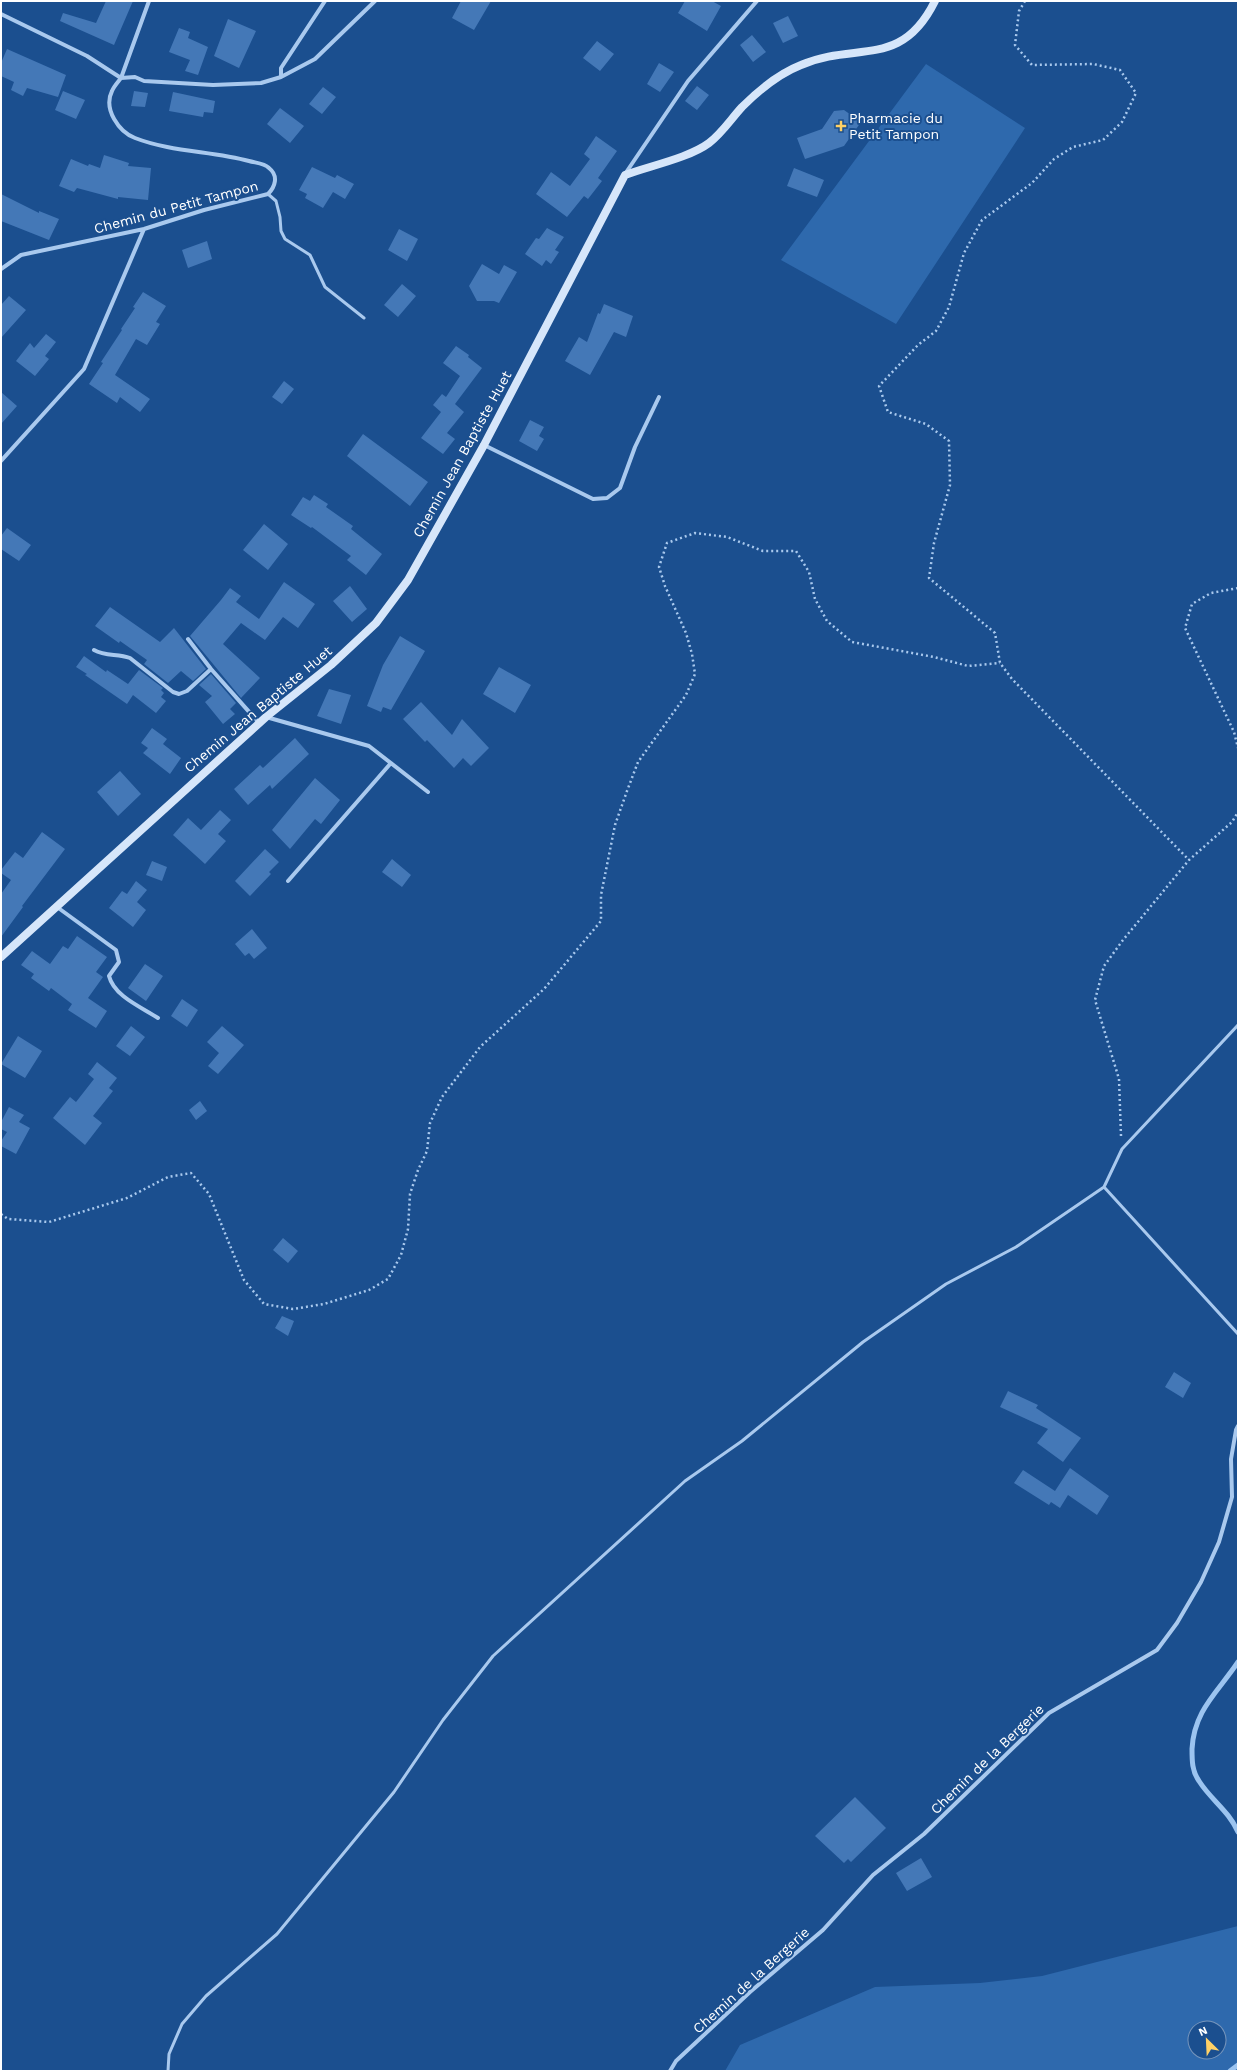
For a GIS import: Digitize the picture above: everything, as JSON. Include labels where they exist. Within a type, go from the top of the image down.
[{"type":"street","name":"Chemin du Petit Tampon","points":[[1,269],[21,255],[144,229],[204,210],[268,194],[274,186],[275,181],[272,171],[264,165],[231,156],[174,147],[135,138],[122,130],[113,118],[110,106],[111,92],[121,78],[149,1]]},
{"type":"street","points":[[280,77],[281,68],[325,1]]},
{"type":"street","points":[[1,14],[88,56],[121,78],[134,77],[144,81],[213,85],[261,84],[280,77],[314,59],[375,1]]},
{"type":"street","points":[[624,175],[688,81],[757,1]]},
{"type":"street","points":[[624,175],[697,151],[710,142],[758,92],[774,79],[801,64],[833,55],[878,51],[894,45],[915,30],[926,18],[935,1]]},
{"type":"street","name":"Chemin Jean Baptiste Huet","points":[[1,957],[259,723],[331,665],[380,617],[408,580],[484,445],[624,175]]},
{"type":"street","points":[[1,461],[84,369],[144,229]]},
{"type":"street","points":[[484,445],[592,499],[607,498],[620,488],[635,447],[659,398]]},
{"type":"street","points":[[188,639],[259,723]]},
{"type":"street","points":[[94,650],[101,655],[123,655],[130,658],[173,692],[179,694],[187,691],[211,668]]},
{"type":"street","points":[[266,717],[359,742],[377,751],[428,792]]},
{"type":"street","points":[[288,881],[391,762]]},
{"type":"street","points":[[56,906],[116,950],[119,962],[109,976],[111,984],[117,991],[158,1018]]},
{"type":"street","name":"Chemin de la Bergerie","points":[[670,2071],[676,2061],[750,1992],[823,1930],[874,1875],[924,1834],[1049,1713],[1157,1650],[1178,1623],[1201,1582],[1219,1542],[1232,1497],[1231,1459],[1238,1426]]},
{"type":"lane","points":[[268,194],[276,202],[280,217],[281,231],[286,239],[310,254],[325,287],[364,318]]},
{"type":"lane","points":[[168,2071],[169,2054],[182,2024],[206,1996],[277,1934],[394,1792],[443,1720],[493,1656],[685,1481],[742,1441],[863,1342],[946,1284],[1016,1247],[1104,1187],[1122,1148],[1238,1025]]},
{"type":"lane","points":[[1104,1187],[1238,1334]]},
{"type":"path","points":[[1025,1],[1019,11],[1015,45],[1032,65],[1093,64],[1120,70],[1136,93],[1122,122],[1103,140],[1073,147],[1054,159],[1032,184],[982,220],[964,253],[949,307],[936,331],[918,345],[879,386],[888,412],[926,424],[949,441],[950,485],[934,543],[929,578],[995,633],[1000,663],[1012,679],[1189,860]]},
{"type":"path","points":[[1,1214],[8,1219],[49,1222],[127,1198],[168,1177],[190,1173],[209,1194],[244,1280],[264,1304],[293,1309],[324,1304],[369,1290],[388,1279],[402,1255],[408,1228],[410,1194],[418,1170],[427,1151],[430,1123],[442,1097],[480,1047],[544,989],[601,921],[601,894],[615,826],[638,762],[686,695],[695,674],[692,654],[686,633],[665,586],[659,567],[667,543],[695,533],[727,537],[763,551],[796,551],[809,572],[815,599],[828,621],[852,642],[934,657],[968,666],[1000,663]]},
{"type":"path","points":[[1238,588],[1211,593],[1192,604],[1185,628],[1234,732],[1238,748]]},
{"type":"path","points":[[1122,1148],[1119,1079],[1095,1000],[1104,966],[1123,940],[1189,860],[1232,822],[1238,812]]},
{"type":"shaded area","points":[[926,64],[1025,128],[896,324],[781,260]]},
{"type":"shaded area","points":[[1238,1926],[1238,2071],[725,2071],[740,2045],[875,1987],[980,1983],[1042,1976]]},
{"type":"building","points":[[106,1],[133,1],[114,45],[60,21],[63,13],[96,23]]},
{"type":"building","points":[[461,1],[491,1],[474,30],[452,18]]},
{"type":"building","points":[[685,1],[712,1],[721,6],[707,31],[678,13]]},
{"type":"building","points":[[788,16],[798,36],[783,43],[773,23]]},
{"type":"building","points":[[228,19],[256,31],[239,68],[214,56]]},
{"type":"building","points":[[179,28],[190,32],[188,38],[208,47],[198,75],[185,71],[190,60],[169,52]]},
{"type":"building","points":[[752,35],[766,52],[753,62],[740,45]]},
{"type":"building","points":[[597,41],[614,54],[600,71],[583,58]]},
{"type":"building","points":[[7,49],[66,75],[58,97],[27,88],[23,96],[11,90],[14,82],[1,76],[1,63]]},
{"type":"building","points":[[659,63],[674,72],[660,92],[647,84]]},
{"type":"building","points":[[697,86],[709,95],[697,110],[685,101]]},
{"type":"building","points":[[323,87],[336,97],[322,114],[309,104]]},
{"type":"building","points":[[63,91],[85,100],[76,119],[55,110]]},
{"type":"building","points":[[134,91],[148,93],[145,107],[131,106]]},
{"type":"building","points":[[173,92],[215,101],[213,113],[204,112],[203,117],[169,111]]},
{"type":"building","points":[[280,108],[304,126],[290,143],[267,124]]},
{"type":"building","points":[[844,110],[861,122],[844,146],[805,159],[797,138],[822,129],[834,111]]},
{"type":"building","points":[[596,136],[617,151],[598,178],[602,181],[588,199],[584,196],[567,217],[536,194],[551,172],[570,186],[590,159],[584,154]]},
{"type":"building","points":[[104,155],[129,163],[128,166],[151,168],[148,200],[118,197],[118,199],[77,188],[74,192],[59,186],[71,159],[88,166],[89,164],[100,168]]},
{"type":"building","points":[[312,167],[335,178],[337,175],[354,184],[345,199],[333,192],[323,208],[305,198],[307,194],[299,190]]},
{"type":"building","points":[[794,168],[824,180],[817,197],[787,186]]},
{"type":"building","points":[[1,194],[39,213],[39,211],[59,219],[49,240],[1,221]]},
{"type":"building","points":[[547,228],[564,237],[555,250],[559,252],[551,264],[546,260],[542,266],[525,254],[536,238],[539,239]]},
{"type":"building","points":[[399,229],[418,239],[407,261],[388,250]]},
{"type":"building","points":[[207,241],[212,259],[188,268],[182,250]]},
{"type":"building","points":[[482,264],[499,274],[504,265],[517,272],[499,303],[494,301],[477,301],[469,286]]},
{"type":"building","points":[[402,284],[416,296],[398,317],[384,305]]},
{"type":"building","points":[[143,292],[166,306],[156,322],[160,324],[147,345],[136,339],[115,375],[150,399],[140,412],[120,397],[117,403],[89,384],[103,363],[101,362],[122,330],[121,329],[135,308],[133,307]]},
{"type":"building","points":[[9,296],[26,310],[1,338],[1,305]]},
{"type":"building","points":[[604,304],[633,316],[626,337],[614,332],[590,375],[565,361],[579,337],[587,342],[598,313],[600,314]]},
{"type":"building","points":[[46,334],[56,342],[45,356],[49,359],[35,376],[16,361],[30,343],[34,348]]},
{"type":"building","points":[[456,346],[469,355],[468,357],[482,368],[455,404],[464,412],[447,433],[455,439],[443,454],[421,438],[441,412],[433,405],[442,394],[446,397],[460,376],[443,363]]},
{"type":"building","points":[[284,381],[294,389],[282,404],[272,397]]},
{"type":"building","points":[[1,392],[17,406],[1,424]]},
{"type":"building","points":[[530,420],[544,427],[539,436],[544,439],[537,451],[519,441]]},
{"type":"building","points":[[363,434],[428,482],[410,506],[347,456]]},
{"type":"building","points":[[314,495],[328,504],[326,507],[353,526],[351,529],[382,554],[366,575],[347,560],[351,556],[312,527],[311,528],[291,515],[303,497],[310,501]]},
{"type":"building","points":[[264,524],[288,544],[268,570],[243,550]]},
{"type":"building","points":[[7,528],[31,545],[19,561],[1,549],[1,536]]},
{"type":"building","points":[[284,582],[315,604],[298,628],[283,617],[265,640],[241,623],[223,644],[260,678],[241,698],[190,636],[230,588],[241,596],[236,602],[259,619]]},
{"type":"building","points":[[350,586],[367,609],[352,622],[333,601]]},
{"type":"building","points":[[110,607],[160,642],[174,628],[206,669],[193,681],[181,671],[168,683],[144,664],[147,660],[95,626]]},
{"type":"building","points":[[400,636],[425,651],[391,710],[383,707],[381,712],[367,706],[383,665]]},
{"type":"building","points":[[84,656],[106,672],[107,670],[128,684],[139,670],[163,688],[161,690],[164,693],[161,697],[166,701],[156,713],[133,695],[127,704],[76,667]]},
{"type":"building","points":[[499,667],[531,685],[515,713],[483,694]]},
{"type":"building","points":[[211,674],[236,703],[230,709],[235,714],[223,724],[205,702],[212,696],[199,685]]},
{"type":"building","points":[[329,689],[351,695],[341,724],[317,716]]},
{"type":"building","points":[[421,702],[452,735],[462,719],[489,748],[471,766],[463,758],[454,768],[427,740],[425,742],[403,719]]},
{"type":"building","points":[[152,728],[167,739],[163,744],[181,758],[170,774],[143,753],[148,748],[141,743]]},
{"type":"building","points":[[295,738],[309,754],[272,789],[270,785],[248,805],[234,789],[260,765],[263,768]]},
{"type":"building","points":[[120,771],[141,794],[118,816],[97,792]]},
{"type":"building","points":[[315,778],[340,800],[321,824],[315,819],[290,849],[272,830]]},
{"type":"building","points":[[220,810],[231,820],[218,834],[226,841],[205,864],[173,835],[188,818],[201,830]]},
{"type":"building","points":[[42,832],[65,849],[22,906],[23,907],[1,937],[1,894],[11,880],[1,873],[1,870],[15,852],[23,858]]},
{"type":"building","points":[[265,849],[279,862],[269,872],[271,874],[250,896],[235,881]]},
{"type":"building","points":[[392,859],[411,875],[402,887],[382,872]]},
{"type":"building","points":[[152,861],[167,867],[162,881],[146,875]]},
{"type":"building","points":[[136,881],[147,890],[137,902],[146,910],[133,927],[109,908],[122,891],[127,894]]},
{"type":"building","points":[[252,929],[267,948],[254,959],[249,953],[245,956],[235,944]]},
{"type":"building","points":[[77,936],[107,957],[96,972],[103,977],[88,998],[107,1011],[96,1028],[68,1010],[72,1004],[51,988],[49,991],[31,978],[34,974],[21,965],[32,951],[50,964],[63,946],[68,949]]},
{"type":"building","points":[[145,964],[163,976],[146,1001],[128,988]]},
{"type":"building","points":[[182,999],[198,1010],[187,1027],[171,1016]]},
{"type":"building","points":[[131,1026],[145,1037],[130,1056],[116,1046]]},
{"type":"building","points":[[222,1026],[244,1045],[218,1074],[208,1066],[219,1053],[207,1042]]},
{"type":"building","points":[[18,1036],[42,1051],[25,1078],[1,1064]]},
{"type":"building","points":[[97,1062],[117,1078],[109,1088],[113,1091],[93,1116],[102,1123],[85,1145],[53,1118],[70,1097],[76,1102],[94,1079],[88,1074]]},
{"type":"building","points":[[200,1101],[207,1111],[196,1120],[189,1110]]},
{"type":"building","points":[[9,1107],[24,1115],[19,1122],[30,1128],[16,1154],[1,1146],[1,1141],[7,1132],[1,1129],[1,1122]]},
{"type":"building","points":[[283,1238],[298,1251],[288,1263],[273,1250]]},
{"type":"building","points":[[282,1316],[294,1321],[288,1336],[275,1328]]},
{"type":"building","points":[[1174,1372],[1191,1383],[1183,1398],[1165,1387]]},
{"type":"building","points":[[1008,1391],[1038,1405],[1036,1408],[1081,1438],[1063,1462],[1037,1443],[1048,1429],[1000,1407]]},
{"type":"building","points":[[1070,1468],[1109,1496],[1097,1515],[1068,1495],[1060,1508],[1051,1502],[1049,1505],[1014,1483],[1023,1470],[1055,1491]]},
{"type":"building","points":[[855,1797],[886,1828],[851,1862],[848,1859],[844,1863],[815,1836]]},
{"type":"building","points":[[921,1858],[932,1877],[907,1891],[896,1873]]},
{"type":"waterway","points":[[1238,1662],[1202,1712],[1197,1723],[1192,1749],[1193,1766],[1197,1777],[1204,1788],[1230,1818],[1238,1832]]},
{"type":"waterway","points":[[1230,2071],[1238,2065]]},
{"type":"place","name":"Pharmacie du Petit Tampon","points":[[841,126]]}]
